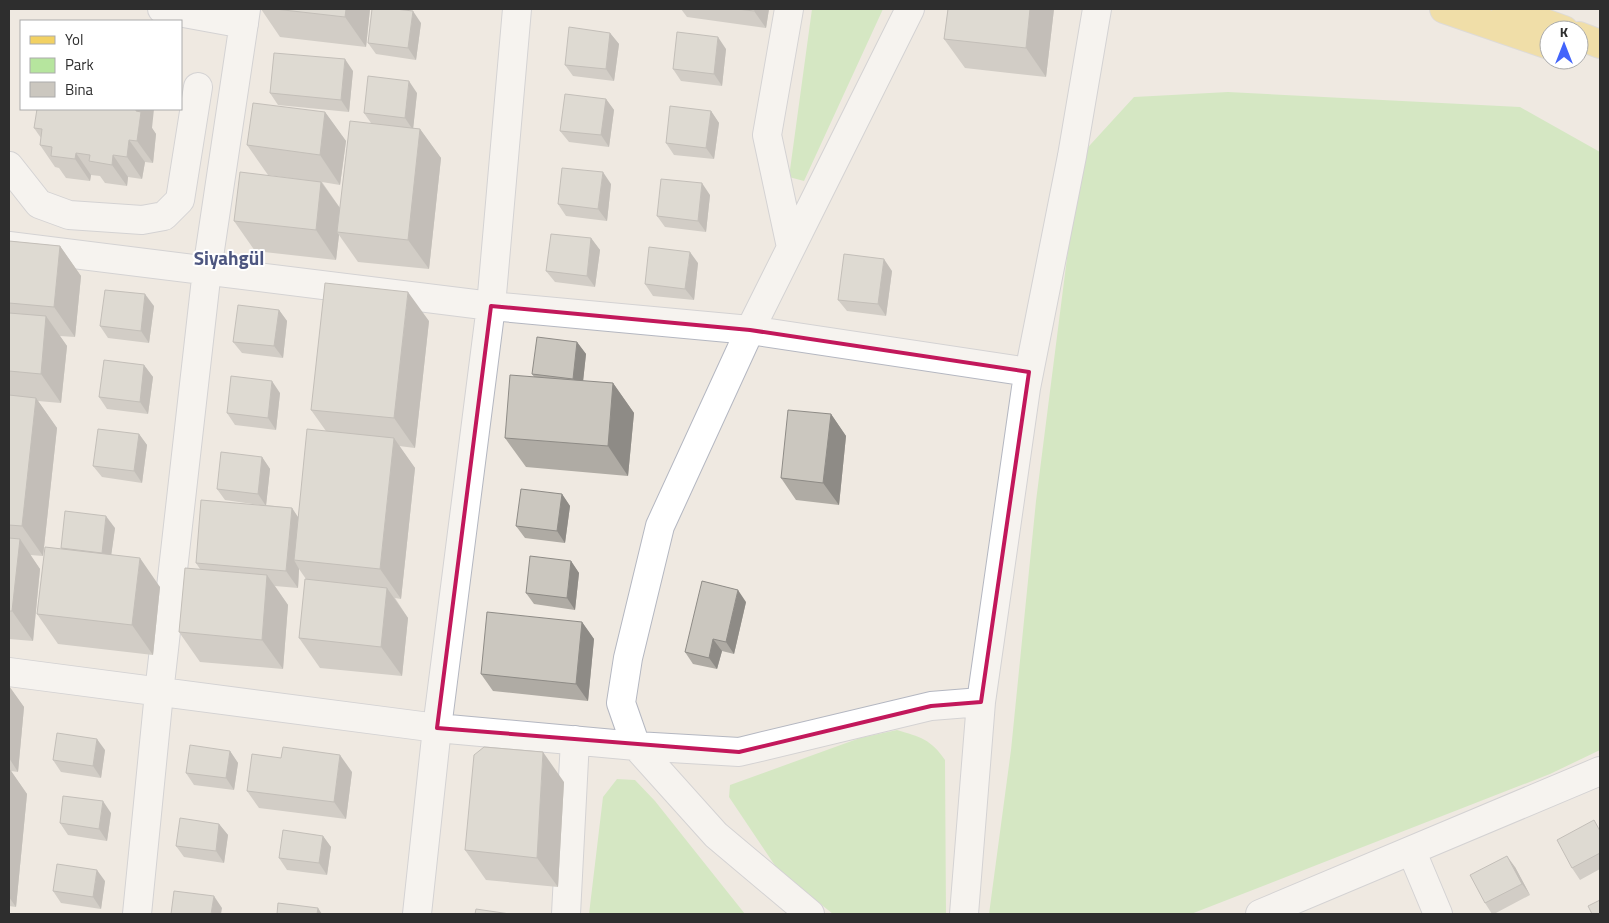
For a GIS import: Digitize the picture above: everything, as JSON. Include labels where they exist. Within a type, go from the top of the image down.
[{"type":"main road","points":[[1444,9],[1539,41]]},
{"type":"main road","points":[[1506,9],[1539,21]]},
{"type":"street","points":[[137,914],[158,693],[207,270],[245,16],[162,9]]},
{"type":"street","points":[[417,914],[437,728],[491,306],[517,9]]},
{"type":"street","points":[[789,9],[767,135],[791,247]]},
{"type":"street","points":[[810,914],[716,836],[636,746],[621,703],[628,658],[660,526],[750,330],[910,9]]},
{"type":"street","points":[[964,914],[981,702],[1029,372],[1072,156],[1097,9]]},
{"type":"street","points":[[9,166],[39,204],[69,215],[142,220],[164,216],[180,200],[198,87]]},
{"type":"street","points":[[9,246],[491,306],[750,330],[1029,372]]},
{"type":"street","points":[[9,672],[437,728],[636,746],[739,752],[931,706],[981,702]]},
{"type":"street","points":[[566,914],[575,740]]},
{"type":"street","points":[[1260,914],[1412,852],[1600,771]]},
{"type":"street","points":[[1412,852],[1438,914]]},
{"type":"highlighted area","points":[[491,306],[750,330],[1029,372],[981,702],[931,706],[739,752],[437,728]]},
{"type":"green space","points":[[812,9],[883,9],[804,181],[789,177]]},
{"type":"green space","points":[[1228,92],[1520,107],[1600,152],[1600,750],[1550,774],[1191,914],[989,914],[1011,750],[1036,501],[1080,156],[1134,97]]},
{"type":"green space","points":[[897,730],[930,743],[945,760],[946,914],[833,914],[778,870],[729,797],[730,785],[860,738]]},
{"type":"green space","points":[[617,779],[635,780],[655,801],[745,914],[589,914],[603,797]]},
{"type":"building","points":[[275,9],[346,9],[345,17]]},
{"type":"building","points":[[372,9],[413,11],[408,48],[368,43]]},
{"type":"building","points":[[737,9],[755,9],[754,11]]},
{"type":"building","points":[[948,9],[1030,9],[1026,48],[944,39]]},
{"type":"building","points":[[569,27],[610,33],[606,69],[565,65]]},
{"type":"building","points":[[677,32],[718,37],[714,74],[673,69]]},
{"type":"building","points":[[274,53],[345,59],[341,100],[270,93]]},
{"type":"building","points":[[368,76],[409,81],[405,118],[364,113]]},
{"type":"building","points":[[565,94],[606,99],[601,135],[560,131]]},
{"type":"building","points":[[253,103],[325,112],[320,155],[247,145]]},
{"type":"building","points":[[670,106],[711,111],[706,148],[666,143]]},
{"type":"building","points":[[37,110],[136,110],[141,112],[137,141],[129,140],[127,157],[113,155],[112,165],[89,161],[90,155],[76,153],[75,159],[51,156],[52,147],[40,145],[42,129],[34,128]]},
{"type":"building","points":[[350,121],[420,129],[408,240],[337,232]]},
{"type":"building","points":[[562,168],[603,172],[598,209],[558,204]]},
{"type":"building","points":[[240,172],[321,182],[316,230],[234,221]]},
{"type":"building","points":[[661,179],[702,183],[698,221],[657,216]]},
{"type":"building","points":[[551,234],[591,238],[587,276],[546,271]]},
{"type":"building","points":[[9,241],[60,246],[54,307],[9,303]]},
{"type":"building","points":[[649,247],[690,252],[685,289],[645,284]]},
{"type":"building","points":[[844,254],[884,259],[878,304],[838,300]]},
{"type":"building","points":[[325,283],[408,292],[394,418],[311,410]]},
{"type":"building","points":[[105,290],[145,294],[141,331],[100,326]]},
{"type":"building","points":[[238,305],[279,310],[274,346],[233,342]]},
{"type":"building","points":[[9,313],[46,316],[41,374],[9,371]]},
{"type":"building","points":[[537,337],[577,342],[573,379],[532,374]]},
{"type":"building","points":[[104,360],[144,365],[140,402],[99,397]]},
{"type":"building","points":[[510,375],[613,383],[608,446],[505,438]]},
{"type":"building","points":[[231,376],[272,381],[268,418],[227,413]]},
{"type":"building","points":[[9,395],[36,398],[22,526],[9,525]]},
{"type":"building","points":[[788,410],[831,414],[823,483],[781,478]]},
{"type":"building","points":[[98,429],[139,434],[134,471],[93,466]]},
{"type":"building","points":[[307,429],[394,438],[380,569],[294,560]]},
{"type":"building","points":[[221,452],[262,457],[258,494],[217,489]]},
{"type":"building","points":[[521,489],[562,494],[557,531],[516,526]]},
{"type":"building","points":[[201,500],[292,508],[286,571],[196,563]]},
{"type":"building","points":[[65,511],[106,516],[102,553],[61,548]]},
{"type":"building","points":[[9,538],[20,539],[12,611],[9,611]]},
{"type":"building","points":[[45,547],[140,558],[132,625],[37,614]]},
{"type":"building","points":[[530,556],[571,561],[567,598],[526,593]]},
{"type":"building","points":[[185,568],[267,575],[262,640],[179,632]]},
{"type":"building","points":[[305,579],[387,588],[381,647],[299,638]]},
{"type":"building","points":[[702,581],[738,590],[726,642],[713,639],[709,658],[685,652]]},
{"type":"building","points":[[487,612],[582,622],[576,684],[481,674]]},
{"type":"building","points":[[57,733],[97,739],[93,766],[53,760]]},
{"type":"building","points":[[190,745],[230,751],[226,778],[186,773]]},
{"type":"building","points":[[283,747],[340,755],[334,802],[247,791],[252,754],[281,758]]},
{"type":"building","points":[[484,747],[543,752],[537,858],[465,850],[474,755]]},
{"type":"building","points":[[63,796],[103,801],[99,829],[60,823]]},
{"type":"building","points":[[180,818],[219,824],[216,851],[176,846]]},
{"type":"building","points":[[1594,820],[1600,831],[1600,853],[1572,868],[1557,840]]},
{"type":"building","points":[[283,830],[323,836],[319,863],[279,858]]},
{"type":"building","points":[[1507,856],[1522,884],[1485,903],[1470,875]]},
{"type":"building","points":[[57,864],[97,870],[93,897],[53,891]]},
{"type":"building","points":[[174,891],[214,896],[211,914],[171,914]]},
{"type":"building","points":[[1600,900],[1600,914],[1592,914],[1588,906]]},
{"type":"building","points":[[278,903],[318,908],[317,914],[277,914]]},
{"type":"building","points":[[476,909],[510,914],[475,914]]},
{"type":"district","name":"Siyahgül","points":[[229,258]]}]
